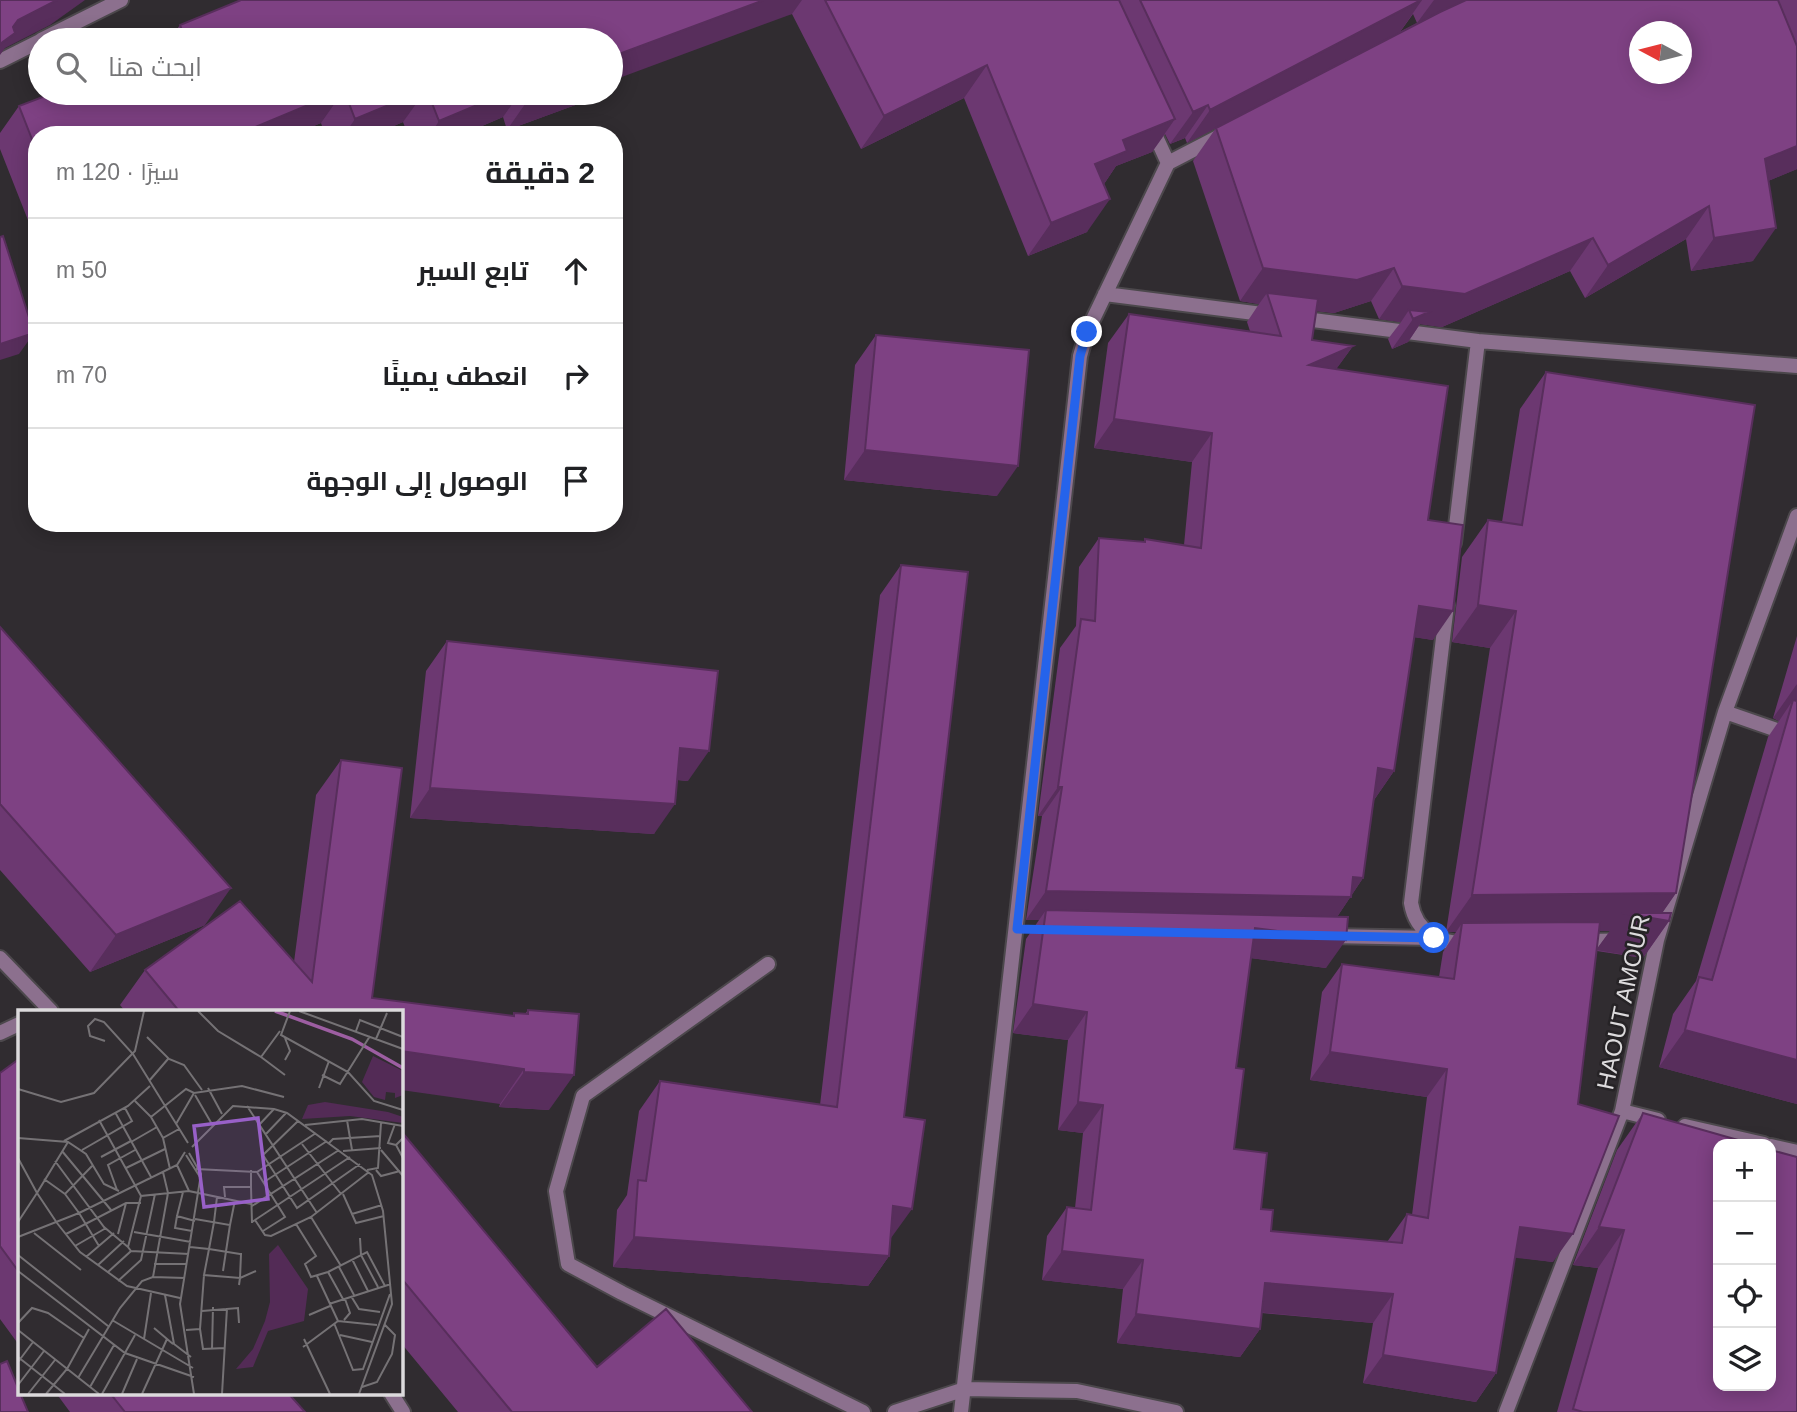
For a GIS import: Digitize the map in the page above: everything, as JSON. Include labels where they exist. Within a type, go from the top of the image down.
[{"type":"street","points":[[66,28],[121,0]]},
{"type":"street","points":[[0,61],[28,47]]},
{"type":"street","points":[[1144,113],[1168,163]]},
{"type":"street","points":[[961,1412],[1023,929],[1080,356],[1087,332],[1168,163],[1229,131]]},
{"type":"street","points":[[1105,294],[1478,341],[1797,366]]},
{"type":"street","points":[[1452,560],[1478,341]]},
{"type":"street","name":"HAOUT AMOUR","points":[[1506,1412],[1622,1111],[1657,940],[1725,712],[1797,516]]},
{"type":"street","points":[[1434,938],[1413,918],[1411,903],[1449,587]]},
{"type":"street","points":[[1725,712],[1797,737]]},
{"type":"street","points":[[1308,935],[1434,938],[1447,943],[1487,943]]},
{"type":"street","points":[[1565,941],[1657,940]]},
{"type":"street","points":[[0,958],[49,1010]]},
{"type":"street","points":[[768,964],[583,1096],[556,1191],[568,1264],[863,1412]]},
{"type":"street","points":[[0,1033],[18,1024]]},
{"type":"street","points":[[1622,1111],[1742,1139]]},
{"type":"street","points":[[1776,1147],[1797,1152]]},
{"type":"street","points":[[895,1412],[965,1389],[1077,1391],[1176,1412]]},
{"type":"street","points":[[392,1394],[403,1412]]},
{"type":"building","points":[[0,0],[57,0],[18,20],[13,27],[15,33],[0,44]]},
{"type":"building","points":[[241,0],[764,0],[623,53],[623,28],[181,28],[180,25]]},
{"type":"building","points":[[825,0],[1119,0],[1175,119],[1123,140],[1127,151],[1095,164],[1110,199],[1051,223],[987,65],[884,116]]},
{"type":"building","points":[[1140,0],[1421,0],[1210,110],[1208,105],[1193,112]]},
{"type":"building","points":[[1466,0],[1778,0],[1797,46],[1797,146],[1765,159],[1776,228],[1714,238],[1709,206],[1608,265],[1593,238],[1465,294],[1402,286],[1394,268],[1357,280],[1263,268],[1216,128]]},
{"type":"building","points":[[28,103],[28,105],[308,105],[258,126],[28,126],[28,129],[19,106]]},
{"type":"building","points":[[350,105],[389,105],[355,119]]},
{"type":"building","points":[[433,105],[477,105],[439,121]]},
{"type":"building","points":[[3,236],[28,314],[28,335],[0,344],[0,237]]},
{"type":"building","points":[[1267,293],[1318,299],[1312,340],[1353,346],[1309,365],[1448,386],[1428,520],[1463,525],[1453,611],[1419,606],[1394,771],[1378,768],[1363,878],[1353,877],[1351,897],[1046,891],[1062,787],[1058,787],[1081,619],[1095,621],[1099,538],[1145,542],[1145,539],[1201,548],[1212,433],[1114,419],[1129,314],[1281,336]]},
{"type":"building","points":[[1409,310],[1429,312],[1413,319]]},
{"type":"building","points":[[876,335],[1029,350],[1018,466],[865,450]]},
{"type":"building","points":[[1546,372],[1755,405],[1676,893],[1472,895],[1516,611],[1478,605],[1488,520],[1522,525]]},
{"type":"building","points":[[901,565],[968,572],[904,1117],[925,1120],[912,1209],[893,1206],[889,1256],[634,1237],[638,1180],[646,1181],[660,1081],[837,1107]]},
{"type":"building","points":[[0,627],[231,888],[116,935],[0,804]]},
{"type":"building","points":[[447,641],[718,671],[709,751],[680,748],[675,804],[430,788]]},
{"type":"building","points":[[1793,700],[1797,701],[1797,1060],[1685,1030],[1699,977],[1712,980]]},
{"type":"building","points":[[341,760],[402,768],[372,998],[514,1016],[514,1013],[528,1014],[528,1010],[579,1014],[574,1075],[524,1072],[524,1069],[402,1051],[402,1010],[178,1010],[145,970],[240,901],[312,982]]},
{"type":"building","points":[[1046,910],[1348,917],[1346,940],[1255,928],[1236,1068],[1244,1069],[1234,1149],[1267,1153],[1261,1209],[1273,1210],[1271,1231],[1402,1243],[1407,1214],[1428,1218],[1447,1069],[1330,1052],[1342,964],[1454,979],[1462,923],[1600,922],[1578,1104],[1619,1116],[1573,1234],[1520,1227],[1496,1373],[1383,1355],[1393,1294],[1265,1283],[1260,1329],[1136,1314],[1143,1260],[1062,1251],[1067,1207],[1091,1210],[1103,1105],[1078,1102],[1087,1012],[1033,1004]]},
{"type":"building","points":[[1622,913],[1671,913],[1669,921]]},
{"type":"building","points":[[18,1060],[18,1271],[0,1246],[0,1073]]},
{"type":"building","points":[[1643,1113],[1734,1139],[1713,1139],[1713,1391],[1776,1391],[1776,1151],[1797,1157],[1797,1412],[1583,1412],[1573,1409],[1624,1230],[1599,1227]]},
{"type":"building","points":[[402,1132],[597,1367],[666,1309],[752,1412],[512,1412],[402,1279]]},
{"type":"building","points":[[7,1361],[18,1394],[20,1394],[28,1412],[0,1412],[0,1364]]},
{"type":"building","points":[[111,1394],[289,1394],[305,1412],[125,1412]]},
{"type":"route","points":[[1087,332],[1080,356],[1017,929],[1434,938]]}]
